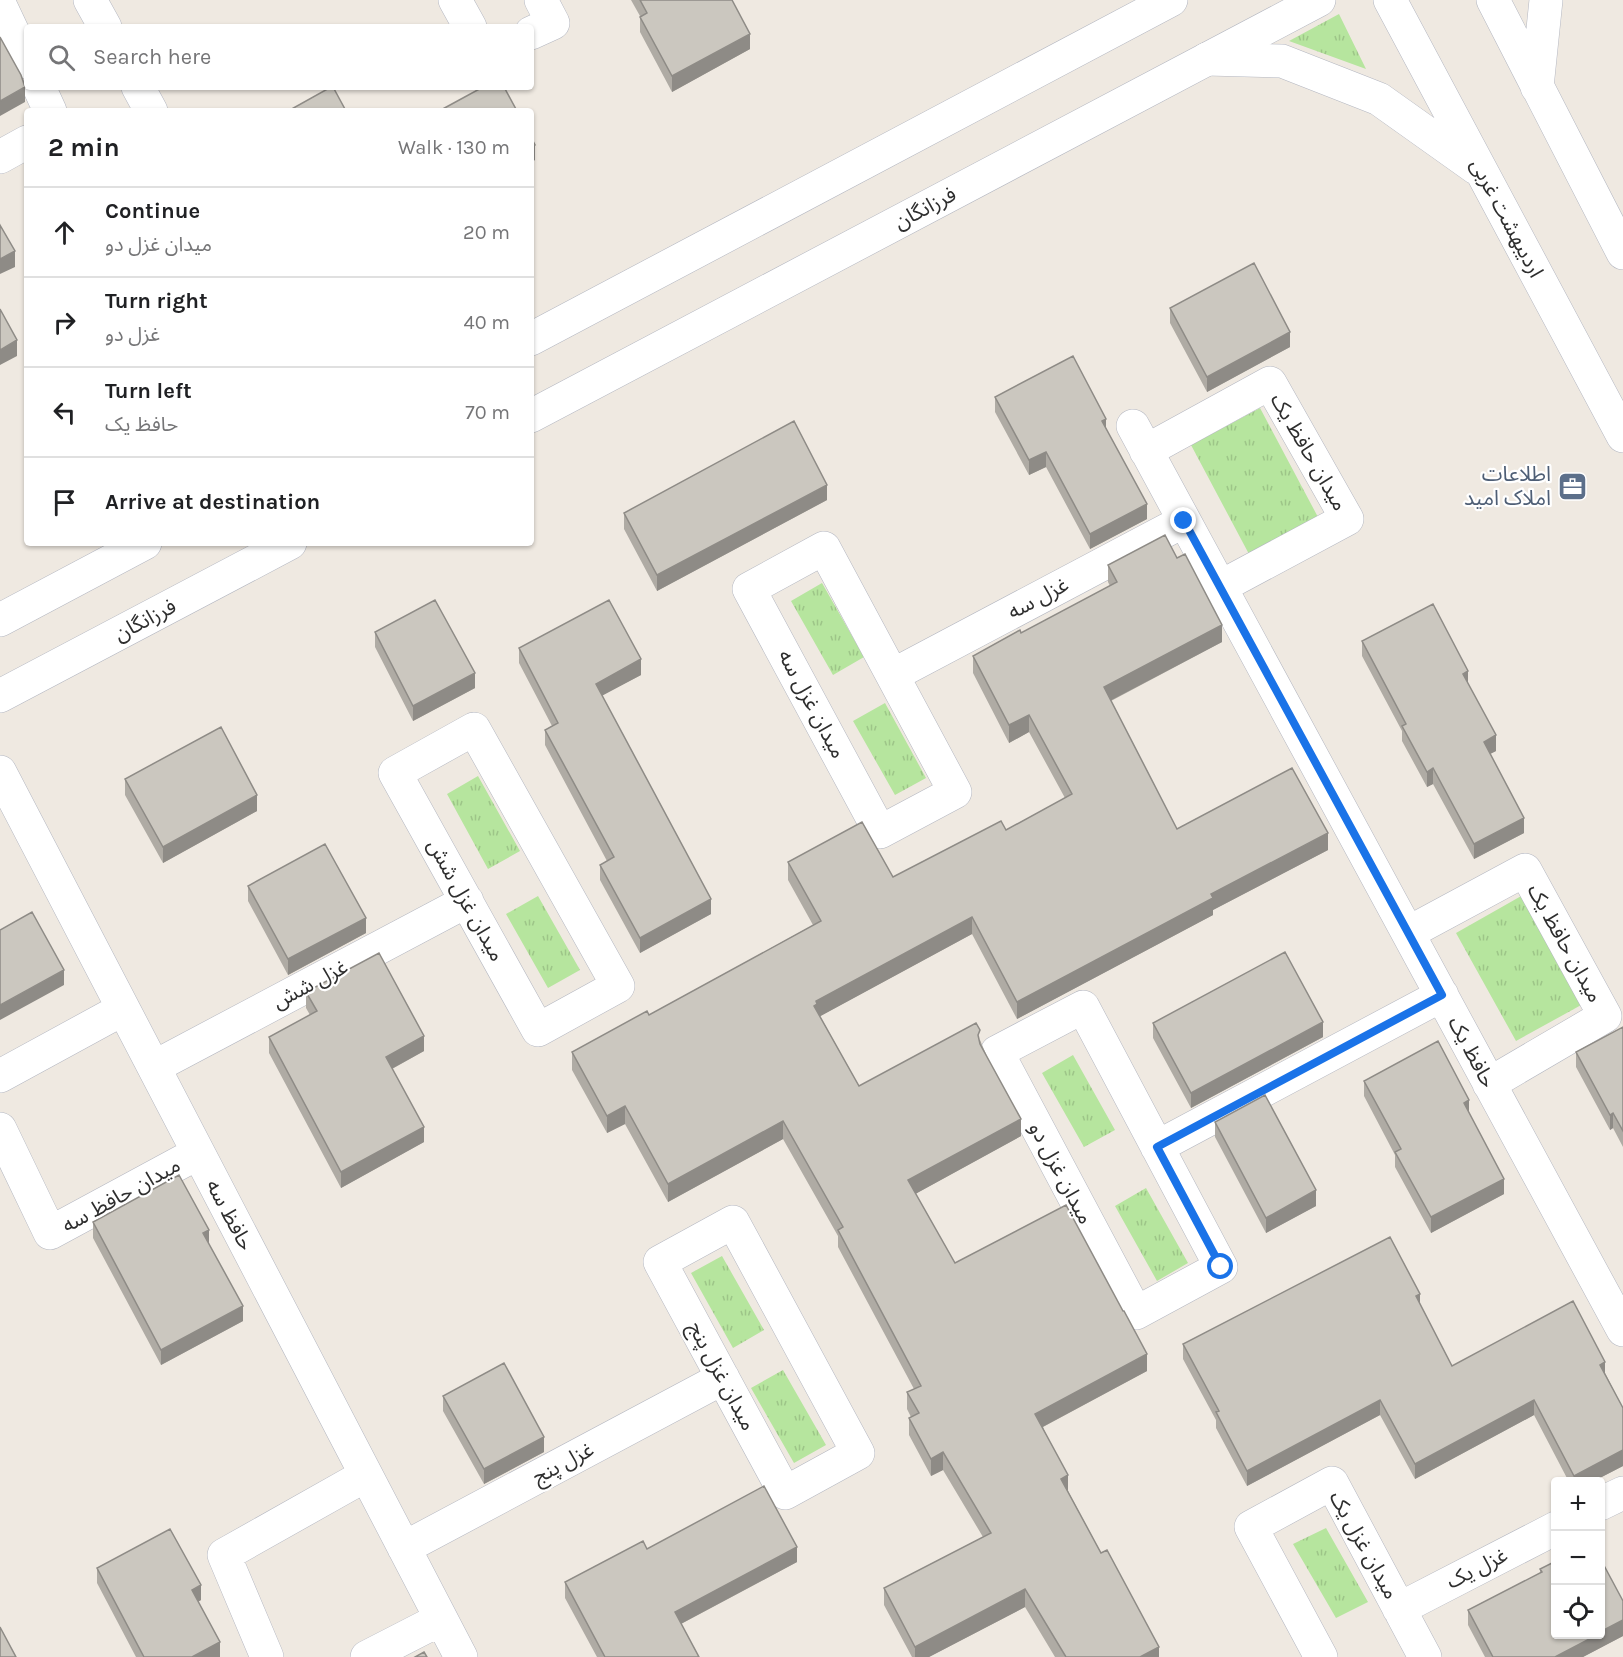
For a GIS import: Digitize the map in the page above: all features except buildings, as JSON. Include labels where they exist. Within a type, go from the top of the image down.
[{"type":"street","points":[[90,0],[103,24]]},
{"type":"street","points":[[455,0],[468,24]]},
{"type":"street","points":[[534,32],[553,23],[542,0]]},
{"type":"street","points":[[534,337],[1172,0]]},
{"type":"street","name":"فرزانگان","points":[[534,414],[1318,0]]},
{"type":"street","name":"اردیبهشت غربی","points":[[1390,0],[1623,436]]},
{"type":"street","points":[[1493,0],[1623,253]]},
{"type":"street","points":[[1537,87],[1546,0]]},
{"type":"street","points":[[0,5],[24,56]]},
{"type":"street","points":[[1207,59],[1282,61],[1379,99],[1483,172]]},
{"type":"street","points":[[40,90],[49,108]]},
{"type":"street","points":[[140,90],[149,108]]},
{"type":"street","points":[[0,157],[24,144]]},
{"type":"street","name":"میدان حافظ یک","points":[[1139,438],[1270,382],[1347,519],[1220,587]]},
{"type":"street","name":"حافظ یک","points":[[1139,438],[1623,1330]]},
{"type":"street","name":"غزل سه","points":[[892,675],[1184,521]]},
{"type":"street","points":[[0,620],[139,546]]},
{"type":"street","name":"فرزانگان","points":[[0,696],[284,546]]},
{"type":"street","name":"میدان غزل سه","points":[[824,548],[892,675],[955,792],[880,832],[749,589],[824,548]]},
{"type":"street","name":"میدان غزل شش","points":[[474,729],[618,986],[538,1030],[467,901],[395,773],[474,729]]},
{"type":"street","name":"حافظ سه","points":[[0,772],[461,1657]]},
{"type":"street","name":"میدان حافظ یک","points":[[1408,933],[1525,870],[1605,1016],[1489,1084]]},
{"type":"street","name":"غزل شش","points":[[154,1068],[467,901]]},
{"type":"street","points":[[1157,1147],[1442,995]]},
{"type":"street","name":"میدان غزل دو","points":[[1083,1007],[1157,1147],[1221,1267],[1136,1313],[997,1052],[1083,1007]]},
{"type":"street","points":[[0,1076],[123,1009]]},
{"type":"street","name":"میدان حافظ سه","points":[[0,1129],[50,1233],[198,1153]]},
{"type":"street","name":"میدان غزل پنج","points":[[733,1222],[858,1453],[785,1493],[723,1378],[660,1262],[733,1222]]},
{"type":"street","name":"غزل پنج","points":[[404,1548],[723,1378]]},
{"type":"street","points":[[267,1657],[224,1555],[366,1475]]},
{"type":"street","name":"میدان غزل یک","points":[[1321,1657],[1251,1527],[1332,1483],[1425,1657]]},
{"type":"street","points":[[1605,1502],[1623,1493]]},
{"type":"street","name":"غزل یک","points":[[1399,1609],[1551,1531]]},
{"type":"street","points":[[368,1657],[441,1619]]},
{"type":"green space","points":[[1339,14],[1366,69],[1289,41]]},
{"type":"green space","points":[[1260,408],[1319,519],[1250,556],[1191,445]]},
{"type":"green space","points":[[822,583],[864,657],[833,675],[791,601]]},
{"type":"green space","points":[[885,703],[926,778],[895,795],[853,721]]},
{"type":"green space","points":[[478,776],[520,851],[488,869],[447,794]]},
{"type":"green space","points":[[1523,895],[1583,1004],[1516,1041],[1456,933]]},
{"type":"green space","points":[[538,896],[580,970],[548,988],[506,914]]},
{"type":"green space","points":[[1073,1055],[1115,1130],[1084,1147],[1042,1073]]},
{"type":"green space","points":[[1146,1188],[1188,1263],[1157,1281],[1115,1206]]},
{"type":"green space","points":[[722,1256],[764,1330],[733,1348],[691,1273]]},
{"type":"green space","points":[[783,1370],[826,1445],[794,1463],[751,1388]]},
{"type":"green space","points":[[1326,1528],[1368,1602],[1336,1618],[1293,1544]]},
{"type":"place","name":"اطلاعات املاک امید","points":[[1572,486]]},
{"type":"route","points":[[1184,521],[1442,995],[1157,1147],[1221,1267]]}]
